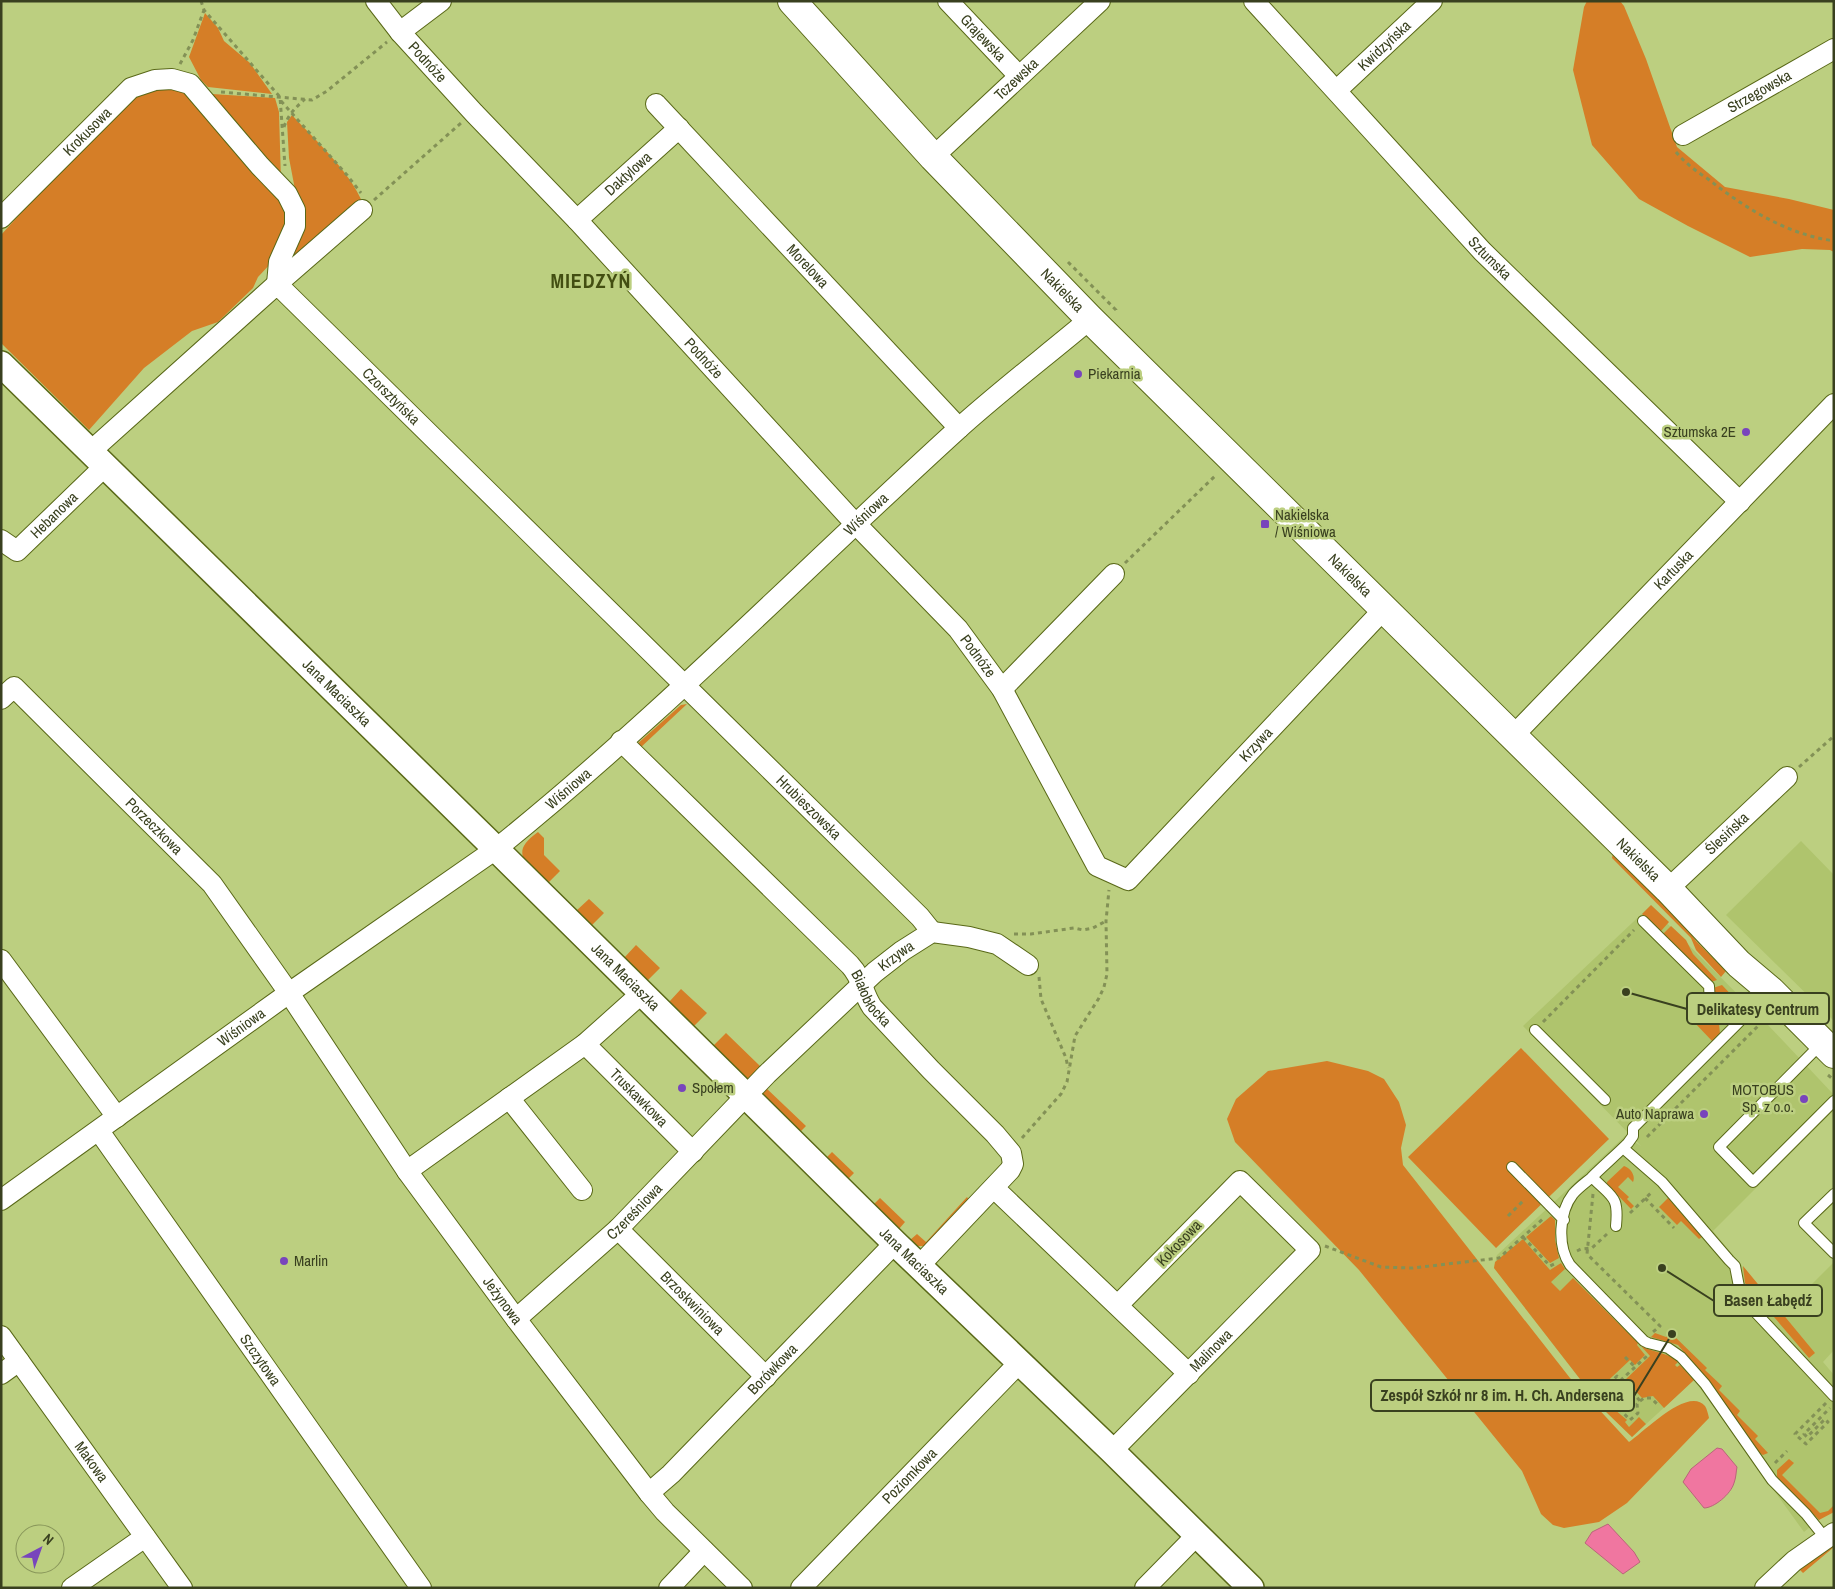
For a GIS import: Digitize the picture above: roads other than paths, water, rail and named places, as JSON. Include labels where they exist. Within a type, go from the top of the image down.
[{"type":"main road","name":"Nakielska","points":[[792,1],[933,157],[1090,319],[1668,889],[1739,964],[1770,991],[1828,1048]]},
{"type":"street","name":"Podnóże","points":[[376,1],[400,32],[474,113],[577,220],[856,525],[958,629],[1002,689],[1097,866],[1119,876]]},
{"type":"street","points":[[400,32],[441,1]]},
{"type":"street","name":"Grajewska","points":[[948,1],[1019,76]]},
{"type":"street","name":"Tczewska","points":[[933,157],[1100,1]]},
{"type":"street","name":"Sztumska","points":[[1254,1],[1482,251],[1740,502]]},
{"type":"street","name":"Kwidzyńska","points":[[1336,90],[1432,1]]},
{"type":"street","name":"Strzegowska","points":[[1683,135],[1834,49]]},
{"type":"street","name":"Krokusowa","points":[[1,218],[131,88],[156,80],[186,84],[287,194],[295,210],[294,226],[279,262],[277,284]]},
{"type":"street","name":"Morelowa","points":[[656,104],[959,428]]},
{"type":"street","name":"Daktylowa","points":[[577,220],[679,128]]},
{"type":"street","points":[[98,459],[277,284],[366,207]]},
{"type":"street","name":"Czorsztyńska","points":[[277,284],[684,685]]},
{"type":"street","name":"Wiśniowa","points":[[1,1200],[289,993],[496,848],[560,796],[684,685],[959,428],[1090,319]]},
{"type":"street","name":"Jana Maciaszka","points":[[1,364],[496,848],[895,1243],[1112,1451],[1251,1588]]},
{"type":"street","name":"Kartuska","points":[[1513,736],[1834,404]]},
{"type":"street","name":"Hebanowa","points":[[1,540],[16,551],[98,459]]},
{"type":"street","name":"Podnóże","points":[[1002,689],[1114,574]]},
{"type":"street","name":"Krzywa","points":[[1119,876],[1384,609]]},
{"type":"street","name":"Hrubieszowska","points":[[684,685],[913,910],[932,932]]},
{"type":"street","name":"Porzeczkowa","points":[[1,699],[14,687],[212,884],[289,993]]},
{"type":"street","name":"Białobłocka","points":[[621,742],[850,965],[857,973],[872,1007],[995,1134],[1011,1153],[1013,1164],[994,1188]]},
{"type":"street","name":"Ślesińska","points":[[1668,889],[1787,777]]},
{"type":"street","points":[[932,932],[969,937],[997,944],[1028,965]]},
{"type":"street","name":"Krzywa","points":[[746,1097],[767,1074],[889,960],[932,932]]},
{"type":"street","points":[[1,960],[118,1117]]},
{"type":"street","name":"Jeżynowa","points":[[289,993],[407,1171],[648,1493],[742,1588]]},
{"type":"street","points":[[407,1171],[585,1044],[642,993]]},
{"type":"street","name":"Truskawkowa","points":[[585,1044],[692,1152]]},
{"type":"street","name":"Czereśniowa","points":[[516,1319],[618,1229],[746,1097]]},
{"type":"street","points":[[509,1098],[582,1190]]},
{"type":"street","name":"Szczytowa","points":[[99,1131],[421,1588]]},
{"type":"street","name":"Malinowa","points":[[1112,1451],[1310,1250],[1240,1181]]},
{"type":"street","name":"Kokosowa","points":[[1118,1305],[1240,1181]]},
{"type":"street","points":[[919,1266],[994,1188],[1189,1374]]},
{"type":"street","name":"Brzoskwiniowa","points":[[618,1229],[766,1377]]},
{"type":"street","name":"Borówkowa","points":[[648,1493],[671,1474],[895,1243]]},
{"type":"street","name":"Makowa","points":[[1,1336],[182,1588]]},
{"type":"street","points":[[1,1374],[19,1361]]},
{"type":"street","name":"Poziomkowa","points":[[801,1588],[1019,1363]]},
{"type":"street","points":[[1145,1588],[1197,1535]]},
{"type":"street","points":[[72,1588],[145,1536]]},
{"type":"street","points":[[1765,1588],[1794,1561],[1830,1536]]},
{"type":"street","points":[[668,1588],[704,1551]]},
{"type":"lane","points":[[1643,921],[1709,986],[1710,1003]]},
{"type":"lane","points":[[1770,991],[1633,1128],[1633,1136],[1626,1151],[1574,1192],[1567,1207],[1561,1235],[1568,1261],[1644,1341],[1668,1348],[1681,1357],[1705,1384],[1772,1480],[1830,1536]]},
{"type":"lane","points":[[1535,1030],[1605,1100]]},
{"type":"lane","points":[[1828,1048],[1719,1147],[1753,1182],[1834,1101]]},
{"type":"lane","points":[[1626,1151],[1662,1182],[1735,1266],[1741,1297],[1834,1396]]},
{"type":"lane","points":[[1512,1167],[1564,1220]]},
{"type":"lane","points":[[1592,1177],[1615,1200],[1618,1207],[1616,1226]]},
{"type":"lane","points":[[1834,1194],[1804,1223],[1834,1253]]},
{"type":"place","name":"Piekarnia","points":[[1078,374]]},
{"type":"place","name":"Sztumska 2E","points":[[1746,432]]},
{"type":"place","name":"Nakielska / Wiśniowa","points":[[1265,524]]},
{"type":"place","name":"Delikatesy Centrum","points":[[1626,992]]},
{"type":"place","name":"Społem","points":[[682,1088]]},
{"type":"place","name":"MOTOBUS Sp. z o.o.","points":[[1804,1099]]},
{"type":"place","name":"Auto Naprawa","points":[[1704,1114]]},
{"type":"place","name":"Marlin","points":[[284,1261]]},
{"type":"place","name":"Basen Łabędź","points":[[1662,1268]]},
{"type":"place","name":"Zespół Szkół nr 8 im. H. Ch. Andersena","points":[[1672,1334]]},
{"type":"district","name":"MIEDZYŃ","points":[[591,281]]}]
